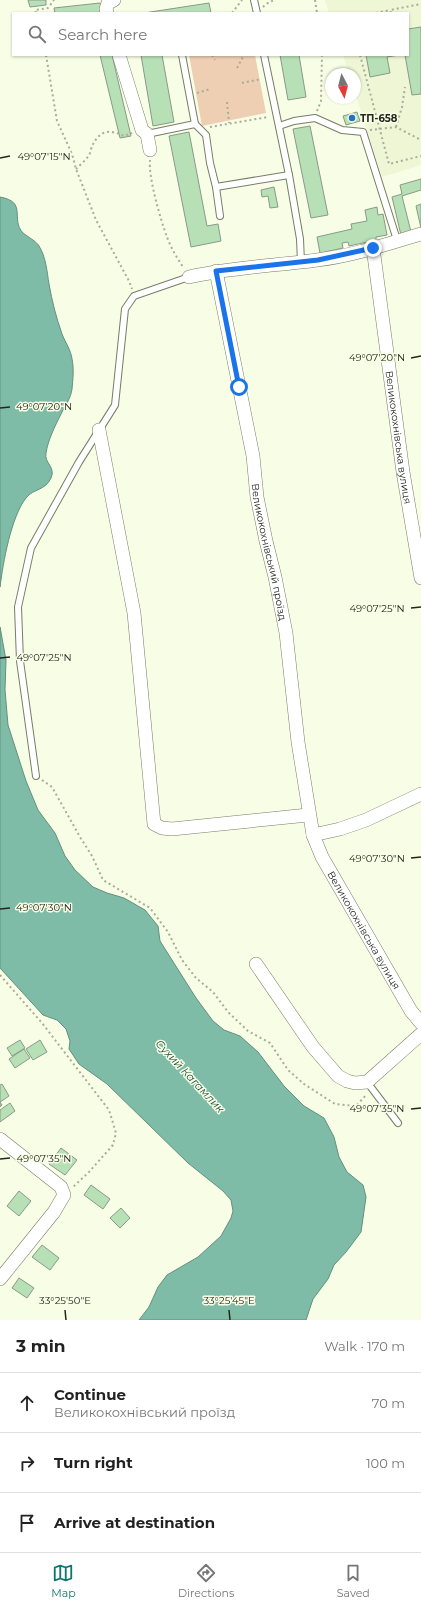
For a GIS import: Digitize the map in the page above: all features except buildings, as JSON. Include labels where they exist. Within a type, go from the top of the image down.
[{"type":"street","points":[[107,12],[108,3],[114,0]]},
{"type":"street","points":[[119,56],[150,150]]},
{"type":"street","points":[[189,277],[216,271],[318,260],[373,248],[421,234]]},
{"type":"street","name":"Великокохнівська вулиця","points":[[373,248],[402,472],[421,578]]},
{"type":"street","name":"Великокохнівський проїзд","points":[[216,271],[253,456],[258,497],[266,540],[275,576],[286,634],[298,742],[312,835]]},
{"type":"street","points":[[99,430],[134,613],[154,824],[162,828],[172,829],[308,815]]},
{"type":"street","points":[[312,835],[340,829],[366,820],[421,794]]},
{"type":"street","name":"Великокохнівська вулиця","points":[[312,835],[322,857],[411,1011],[421,1023]]},
{"type":"street","points":[[256,964],[314,1047],[338,1076],[346,1081],[369,1085],[421,1034]]},
{"type":"street","points":[[0,1139],[61,1188],[64,1195],[54,1212],[0,1279]]},
{"type":"lane","points":[[254,0],[256,12]]},
{"type":"lane","points":[[182,56],[198,126],[206,135],[220,216]]},
{"type":"lane","points":[[264,56],[289,175],[300,240],[301,262]]},
{"type":"lane","points":[[279,126],[294,121],[315,118],[342,130],[365,132],[397,240]]},
{"type":"lane","points":[[144,132],[198,126]]},
{"type":"lane","points":[[216,188],[289,175]]},
{"type":"lane","points":[[36,776],[20,661],[18,607],[31,548],[115,405],[126,310],[134,296],[189,277]]},
{"type":"lane","points":[[369,1085],[398,1123]]},
{"type":"path","points":[[36,12],[36,10],[48,8],[54,0]]},
{"type":"path","points":[[233,12],[242,0]]},
{"type":"path","points":[[262,8],[274,0]]},
{"type":"path","points":[[315,0],[317,12]]},
{"type":"path","points":[[391,12],[421,4]]},
{"type":"path","points":[[46,56],[57,122],[72,154],[76,170],[96,220],[130,281],[134,296]]},
{"type":"path","points":[[213,56],[215,60]]},
{"type":"path","points":[[238,68],[244,56]]},
{"type":"path","points":[[315,118],[321,101],[322,56]]},
{"type":"path","points":[[360,56],[381,129],[389,164],[421,156]]},
{"type":"path","points":[[242,83],[268,77]]},
{"type":"path","points":[[396,127],[402,107],[405,87]]},
{"type":"path","points":[[190,95],[210,89]]},
{"type":"path","points":[[227,102],[229,124]]},
{"type":"path","points":[[198,126],[229,124],[277,116]]},
{"type":"path","points":[[365,132],[396,127],[421,140]]},
{"type":"path","points":[[76,170],[89,155],[92,145],[100,135],[107,131],[114,131],[124,136],[144,132]]},
{"type":"path","points":[[150,150],[149,166],[166,236],[173,251],[189,277]]},
{"type":"path","points":[[36,776],[52,787],[92,856],[103,880],[150,908],[168,932],[182,960],[196,978],[213,992],[228,1012],[248,1031],[270,1043],[288,1070],[304,1084],[335,1104],[356,1106],[369,1085]]},
{"type":"path","points":[[0,975],[42,1023],[109,1110],[116,1133],[113,1145],[89,1172],[64,1195]]},
{"type":"shaded area","points":[[325,0],[421,0],[421,165],[382,177],[359,104],[361,104],[361,68],[347,68],[343,56],[409,56],[409,12],[329,12]]},
{"type":"shaded area","points":[[189,56],[255,56],[266,113],[202,126]]},
{"type":"water","points":[[0,197],[8,199],[14,203],[19,228],[23,233],[38,244],[41,250],[46,265],[54,309],[62,334],[70,352],[73,362],[73,370],[72,389],[68,402],[54,428],[47,448],[46,456],[52,471],[51,478],[46,485],[32,492],[21,506],[8,541],[0,587]]},
{"type":"water","name":"Сухий Кагамлик","points":[[0,627],[6,660],[5,690],[8,725],[26,781],[38,810],[55,833],[65,856],[75,870],[93,887],[124,898],[145,910],[158,926],[160,941],[196,998],[213,1021],[224,1030],[240,1036],[258,1052],[284,1086],[304,1106],[324,1118],[334,1137],[339,1157],[347,1172],[363,1185],[366,1197],[361,1232],[334,1265],[328,1279],[313,1299],[306,1320],[139,1320],[149,1307],[158,1287],[167,1275],[198,1257],[221,1236],[231,1218],[233,1211],[231,1200],[223,1191],[188,1163],[107,1084],[79,1064],[69,1049],[70,1041],[66,1029],[57,1020],[43,1015],[0,968]]},
{"type":"place","name":"ТП-658","points":[[352,118]]},
{"type":"route","points":[[239,387],[216,271],[318,260],[373,248]]}]
